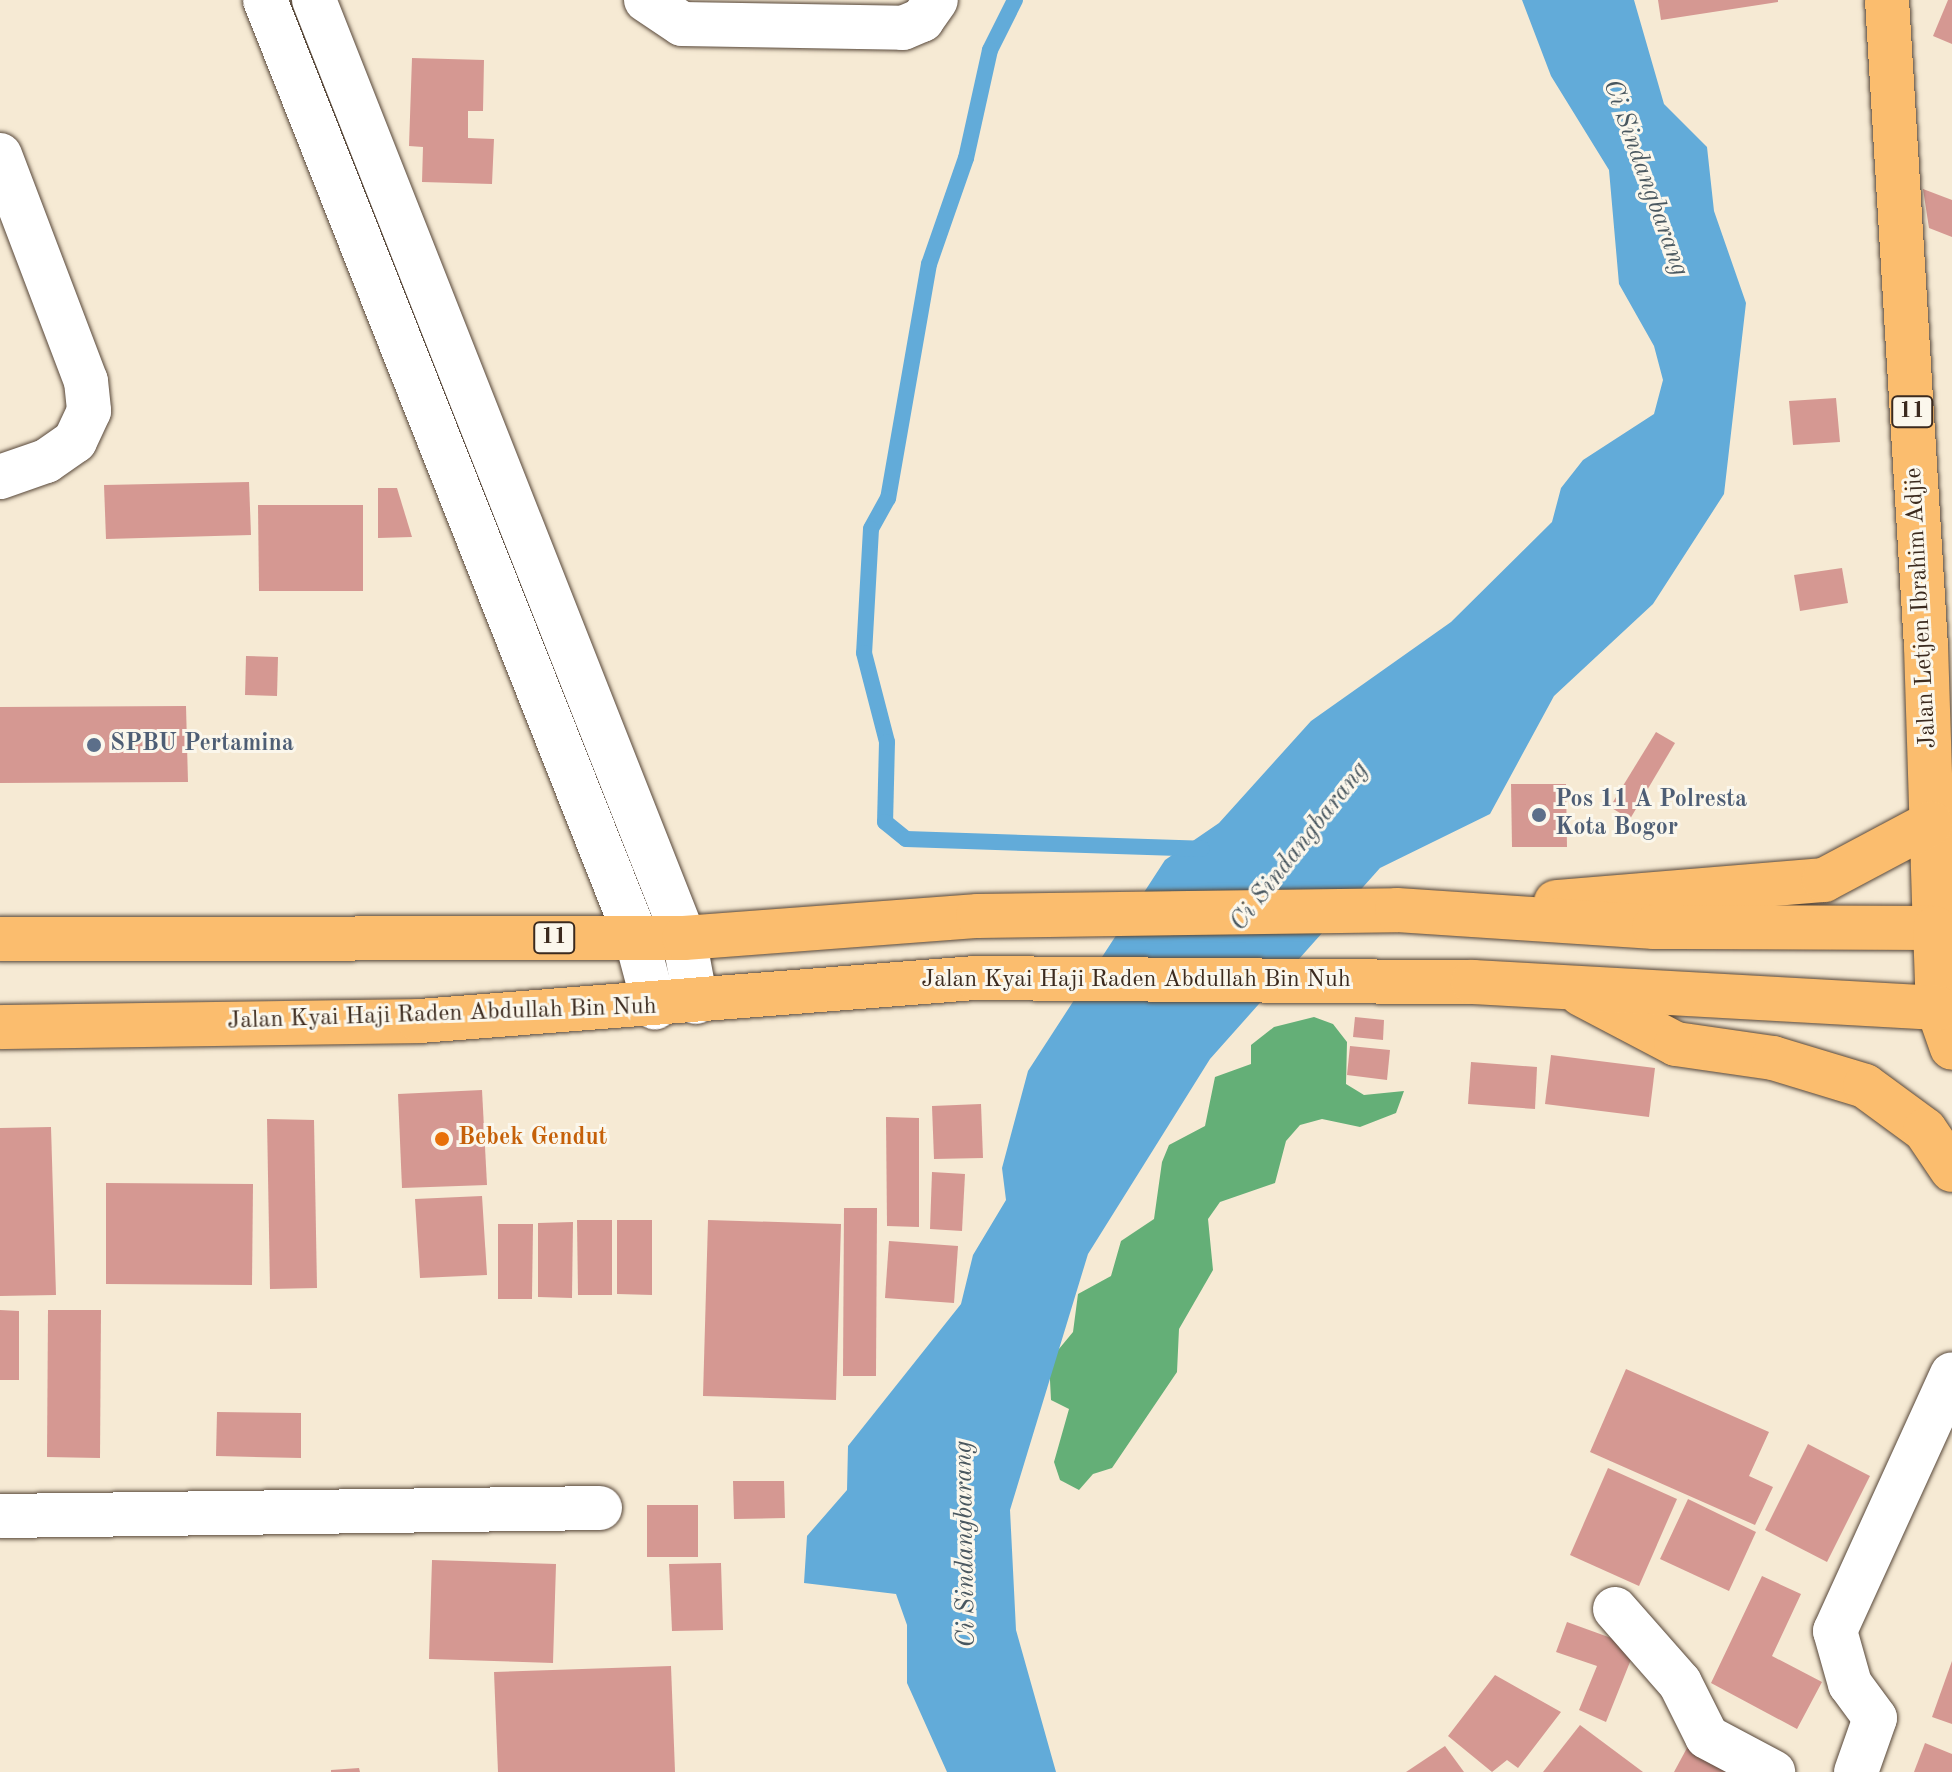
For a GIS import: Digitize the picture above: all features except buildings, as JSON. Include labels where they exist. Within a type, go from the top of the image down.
[{"type":"main road","name":"Jalan Letjen Ibrahim Adjie","points":[[1887,0],[1935,928]]},
{"type":"main road","points":[[1487,913],[1629,891],[1824,880],[1931,823]]},
{"type":"main road","name":"11","points":[[0,939],[684,938],[978,916],[1397,910],[1487,913]]},
{"type":"main road","points":[[1487,913],[1654,927],[1935,928]]},
{"type":"main road","points":[[975,978],[978,916]]},
{"type":"main road","name":"11","points":[[1935,928],[1952,1048]]},
{"type":"main road","name":"Jalan Kyai Haji Raden Abdullah Bin Nuh","points":[[0,1027],[420,1021],[675,1005],[975,978],[1072,981],[1368,979],[1568,987],[1945,1010]]},
{"type":"main road","points":[[1568,987],[1676,1044],[1773,1058],[1865,1086],[1925,1130],[1952,1170]]},
{"type":"street","points":[[265,0],[636,937],[675,1005]]},
{"type":"street","points":[[314,0],[684,938],[675,1005]]},
{"type":"street","points":[[646,0],[682,24],[903,28],[922,20],[936,0]]},
{"type":"street","points":[[0,155],[86,381],[89,411],[75,441],[46,461],[0,477]]},
{"type":"street","points":[[1856,1772],[1875,1718],[1850,1684],[1835,1631],[1952,1374]]},
{"type":"street","points":[[0,1516],[600,1508]]},
{"type":"street","points":[[1615,1609],[1680,1683],[1707,1737],[1773,1772]]},
{"type":"green space","points":[[1314,1017],[1333,1024],[1347,1042],[1346,1084],[1364,1095],[1404,1091],[1396,1113],[1360,1127],[1322,1119],[1300,1125],[1286,1141],[1275,1183],[1220,1202],[1208,1219],[1213,1270],[1179,1329],[1177,1372],[1112,1468],[1093,1474],[1079,1490],[1060,1480],[1054,1462],[1069,1409],[1051,1400],[1049,1361],[1073,1332],[1078,1294],[1111,1276],[1121,1241],[1154,1219],[1162,1162],[1169,1145],[1205,1126],[1215,1077],[1251,1064],[1251,1045],[1274,1027]]},
{"type":"water","name":"Ci Sindangbarang","points":[[1522,0],[1634,0],[1664,104],[1707,147],[1714,211],[1746,303],[1724,494],[1653,604],[1554,696],[1490,814],[1380,868],[1210,1059],[1088,1254],[1010,1510],[1016,1630],[1056,1772],[947,1772],[907,1683],[907,1625],[896,1594],[804,1583],[807,1536],[847,1490],[848,1446],[961,1304],[973,1255],[1006,1200],[1002,1168],[1028,1071],[1165,860],[1219,823],[1311,721],[1451,622],[1552,522],[1561,488],[1583,460],[1654,414],[1663,380],[1654,346],[1619,284],[1609,170],[1551,76]]},
{"type":"waterway","points":[[1015,0],[990,50],[966,158],[929,264],[888,498],[871,529],[864,653],[887,742],[885,822],[906,839],[1202,849]]},
{"type":"place","name":"SPBU Pertamina","points":[[94,745]]},
{"type":"place","name":"Pos 11 A Polresta Kota Bogor","points":[[1539,815]]},
{"type":"place","name":"Bebek Gendut","points":[[442,1139]]}]
